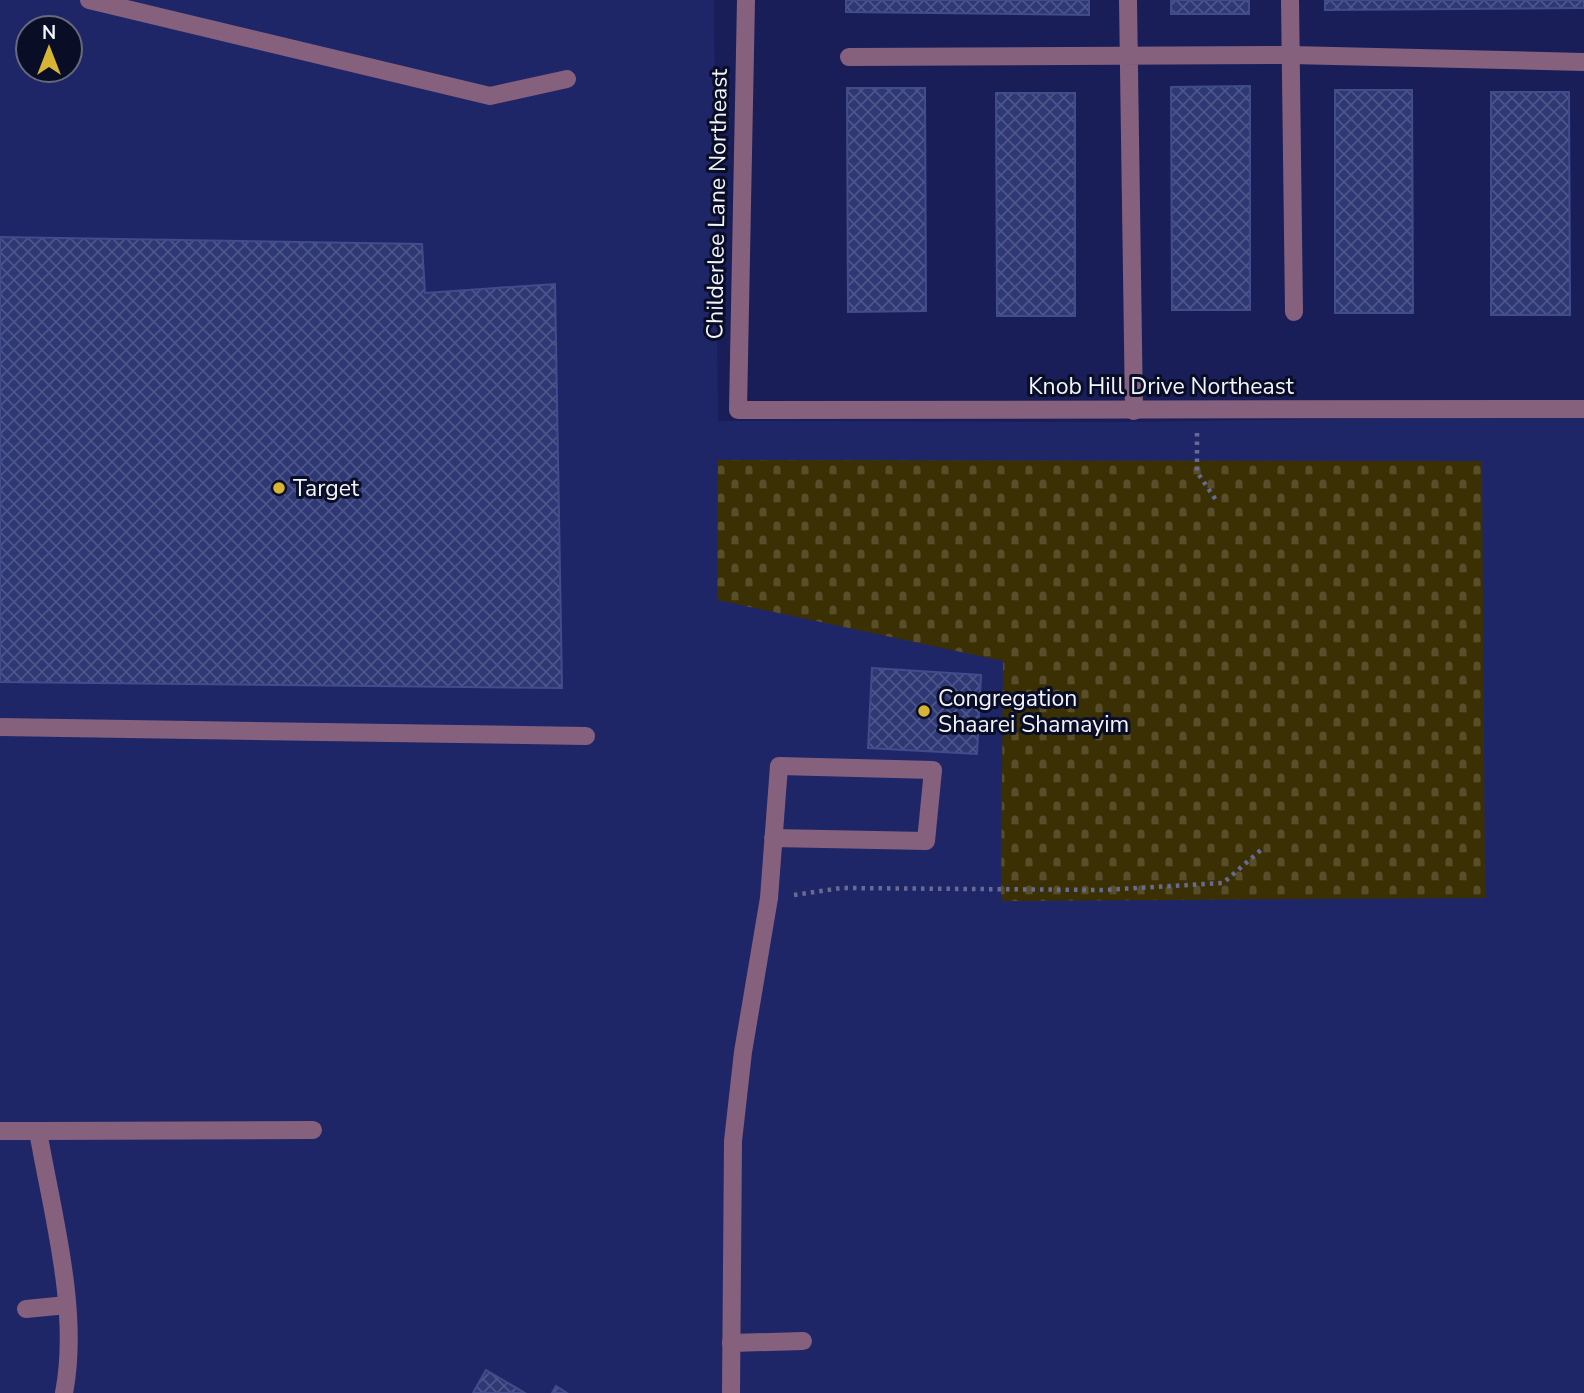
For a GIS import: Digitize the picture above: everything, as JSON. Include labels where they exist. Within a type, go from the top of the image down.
[{"type":"street","points":[[89,0],[490,96],[567,79]]},
{"type":"street","name":"Childerlee Lane Northeast","points":[[738,410],[746,0]]},
{"type":"street","points":[[1128,0],[1134,411]]},
{"type":"street","points":[[1290,0],[1294,312]]},
{"type":"street","points":[[849,57],[1129,58],[1291,55],[1584,62]]},
{"type":"street","name":"Knob Hill Drive Northeast","points":[[738,410],[1584,409]]},
{"type":"street","points":[[0,727],[586,736]]},
{"type":"street","points":[[731,1393],[733,1141],[743,1052],[769,898],[779,766],[933,770],[926,841],[774,838]]},
{"type":"street","points":[[0,1131],[313,1130]]},
{"type":"street","points":[[38,1131],[67,1305],[67,1375],[64,1393]]},
{"type":"street","points":[[26,1309],[67,1305]]},
{"type":"street","points":[[731,1342],[803,1341]]},
{"type":"path","points":[[1198,411],[1196,472],[1218,503]]},
{"type":"path","points":[[769,898],[841,888],[1101,890],[1223,883],[1262,849]]},
{"type":"shaded area","points":[[0,0],[714,0],[718,421],[1135,422],[1584,415],[1584,1393],[0,1393]]},
{"type":"green space","points":[[718,460],[1482,461],[1485,898],[1001,901],[1003,661],[717,600]]},
{"type":"building","points":[[846,0],[1089,0],[1089,15],[846,12]]},
{"type":"building","points":[[1171,0],[1249,0],[1249,14],[1171,14]]},
{"type":"building","points":[[1325,0],[1584,0],[1584,8],[1325,10]]},
{"type":"building","points":[[1250,86],[1250,310],[1172,310],[1171,87]]},
{"type":"building","points":[[847,88],[925,88],[926,311],[848,312]]},
{"type":"building","points":[[1335,90],[1412,90],[1413,313],[1335,313]]},
{"type":"building","points":[[1491,92],[1569,92],[1570,315],[1491,315]]},
{"type":"building","points":[[996,93],[1075,93],[1075,316],[997,316]]},
{"type":"building","name":"Target","points":[[0,237],[422,244],[425,293],[555,284],[562,688],[0,682]]},
{"type":"building","name":"Congregation Shaarei Shamayim","points":[[872,668],[981,675],[977,754],[868,748]]},
{"type":"building","points":[[486,1370],[525,1393],[473,1393]]},
{"type":"building","points":[[556,1386],[567,1393],[552,1393]]},
{"type":"place","name":"Target","points":[[279,488]]},
{"type":"place","name":"Congregation Shaarei Shamayim","points":[[924,711]]}]
